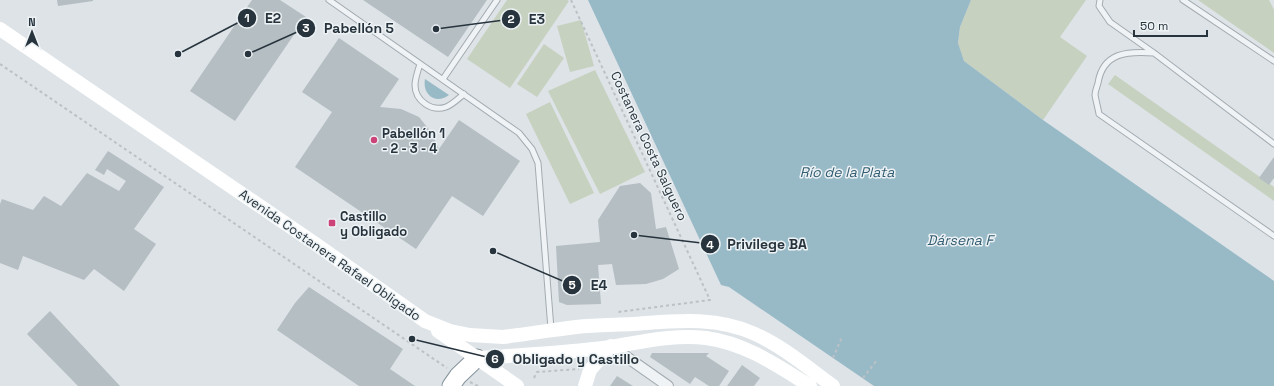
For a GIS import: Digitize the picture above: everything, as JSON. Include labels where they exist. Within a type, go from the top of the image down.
[{"type":"highway","points":[[455,381],[477,358]]},
{"type":"main road","name":"Avenida Costanera Rafael Obligado","points":[[0,29],[317,245],[424,321],[470,335],[503,336],[576,327],[690,320],[713,322],[734,326],[771,342],[833,386]]},
{"type":"main road","points":[[424,321],[517,386]]},
{"type":"main road","points":[[477,358],[570,351],[662,338],[706,338],[741,347],[769,360],[810,386]]},
{"type":"main road","points":[[585,386],[590,370],[611,346]]},
{"type":"street","points":[[611,346],[668,386]]},
{"type":"lane","points":[[329,0],[519,133],[532,149],[538,163],[551,331]]},
{"type":"lane","points":[[443,80],[497,0]]},
{"type":"lane","points":[[1100,0],[1099,6],[1110,22],[1154,53],[1274,144]]},
{"type":"lane","points":[[1183,0],[1274,61]]},
{"type":"lane","points":[[1154,53],[1138,52],[1125,54],[1108,61],[1099,75],[1096,95],[1100,114],[1274,236]]},
{"type":"lane","points":[[420,64],[415,86],[418,96],[425,105],[436,109],[447,107],[464,94]]},
{"type":"path","name":"Costanera Costa Salguero","points":[[571,0],[710,300],[612,313]]},
{"type":"path","points":[[0,64],[455,381]]},
{"type":"path","points":[[833,358],[842,336]]},
{"type":"path","points":[[863,378],[877,360]]},
{"type":"path","points":[[534,378],[537,372],[580,369]]},
{"type":"green space","points":[[507,0],[569,1],[510,88],[467,59]]},
{"type":"green space","points":[[971,0],[1086,0],[1060,37],[1087,56],[1043,120],[964,61],[958,44],[960,27]]},
{"type":"green space","points":[[1198,0],[1269,0],[1274,10],[1274,53]]},
{"type":"green space","points":[[581,20],[594,66],[570,72],[557,26]]},
{"type":"green space","points":[[544,44],[564,58],[537,97],[517,84]]},
{"type":"green space","points":[[595,70],[645,172],[600,194],[548,91]]},
{"type":"green space","points":[[1115,75],[1274,187],[1274,201],[1108,84]]},
{"type":"green space","points":[[550,102],[594,193],[570,204],[526,114]]},
{"type":"water","name":"Río de la Plata","points":[[588,0],[971,0],[960,27],[958,43],[964,61],[1043,120],[1274,281],[1274,386],[874,386],[729,287],[721,285]]},
{"type":"water","points":[[425,79],[449,95],[439,99],[431,97],[426,90]]},
{"type":"building","points":[[57,0],[93,0],[93,1],[58,6]]},
{"type":"building","points":[[252,0],[280,0],[306,17],[235,121],[190,91]]},
{"type":"building","points":[[363,0],[487,0],[448,57]]},
{"type":"building","name":"Pabellón 1 - 2 - 3 - 4","points":[[339,38],[399,79],[380,107],[401,109],[419,117],[431,132],[439,149],[459,120],[520,161],[483,216],[452,196],[416,249],[295,167],[332,112],[302,92]]},
{"type":"building","points":[[108,151],[164,187],[134,229],[156,244],[124,291],[94,269],[84,280],[23,256],[18,270],[0,263],[0,204],[2,199],[33,210],[44,196],[61,206],[87,173],[119,191],[126,181],[107,169],[104,175],[95,170]]},
{"type":"building","points":[[1274,157],[1274,178],[1269,185],[1259,178]]},
{"type":"building","points":[[640,183],[651,193],[656,229],[666,227],[679,269],[663,279],[646,284],[616,285],[612,264],[598,265],[601,304],[567,305],[559,302],[556,246],[600,242],[598,220],[620,186]]},
{"type":"building","points":[[309,287],[403,349],[390,369],[415,386],[359,386],[277,330],[295,303]]},
{"type":"building","points":[[50,311],[120,386],[78,386],[27,334]]},
{"type":"building","points":[[652,353],[709,353],[706,356],[729,371],[719,386],[709,386],[695,377],[690,384],[650,357]]},
{"type":"building","points":[[742,365],[760,378],[754,386],[727,386]]},
{"type":"building","points":[[617,376],[633,386],[610,386]]},
{"type":"place","name":"E3","points":[[436,29]]},
{"type":"place","name":"E2","points":[[178,54]]},
{"type":"place","name":"Pabellón 5","points":[[248,54]]},
{"type":"place","name":"Pabellón 1 - 2 - 3 - 4","points":[[374,140]]},
{"type":"place","name":"Castillo y Obligado","points":[[332,223]]},
{"type":"place","name":"Privilege BA","points":[[634,235]]},
{"type":"place","name":"E4","points":[[493,251]]},
{"type":"place","name":"Obligado y Castillo","points":[[412,339]]},
{"type":"water label","name":"Dársena F","points":[[960,240]]}]
